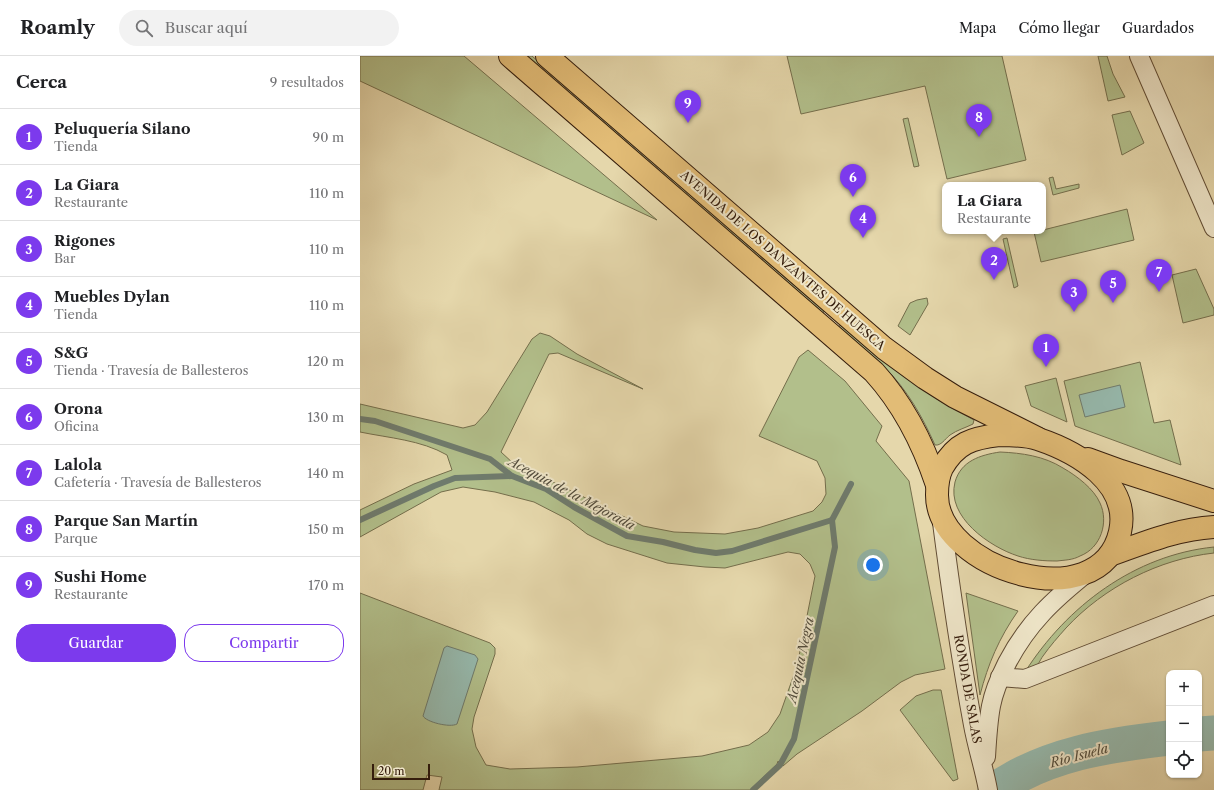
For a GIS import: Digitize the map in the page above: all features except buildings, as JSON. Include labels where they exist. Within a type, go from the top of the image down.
[{"type":"main road","name":"AVENIDA DE LOS DANZANTES DE HUESCA","points":[[510,56],[874,372],[891,392],[911,422],[926,454],[936,485]]},
{"type":"main road","name":"AVENIDA DE LOS DANZANTES DE HUESCA","points":[[547,56],[889,352],[924,378],[955,397],[1037,438]]},
{"type":"main road","points":[[1072,453],[1102,476],[1118,500],[1122,519],[1120,532],[1110,555],[1100,565],[1088,572],[1073,577],[1032,577],[994,565],[977,555],[966,546],[947,527],[940,514],[936,485],[941,470],[948,458],[959,447],[978,438],[999,435],[1037,438],[1121,471],[1214,501]]},
{"type":"main road","points":[[1110,555],[1173,533],[1186,530],[1214,528]]},
{"type":"street","points":[[1139,56],[1214,228]]},
{"type":"street","name":"RONDA DE SALAS","points":[[940,514],[973,727],[984,770]]},
{"type":"street","name":"RONDA DE SALAS","points":[[984,770],[991,706],[1000,677],[1018,644],[1036,619],[1066,590],[1088,572]]},
{"type":"street","points":[[1000,677],[1025,679],[1214,605]]},
{"type":"street","points":[[984,770],[988,790]]},
{"type":"green space","points":[[360,56],[464,56],[657,220],[360,81]]},
{"type":"green space","points":[[525,56],[532,56],[825,310],[822,314]]},
{"type":"green space","points":[[787,56],[1002,56],[1026,160],[947,179],[925,86],[801,114]]},
{"type":"green space","points":[[1098,56],[1107,56],[1113,74],[1125,97],[1108,101]]},
{"type":"green space","points":[[1130,111],[1144,143],[1122,155],[1112,115]]},
{"type":"green space","points":[[908,118],[919,166],[914,167],[903,119]]},
{"type":"green space","points":[[1053,177],[1056,189],[1079,184],[1079,188],[1053,195],[1049,178]]},
{"type":"green space","points":[[1127,209],[1134,240],[1041,262],[1034,234],[1046,234],[1046,229]]},
{"type":"green space","points":[[1007,238],[1018,286],[1014,288],[1003,239]]},
{"type":"green space","points":[[1196,269],[1214,309],[1214,315],[1183,323],[1172,275]]},
{"type":"green space","points":[[927,298],[928,304],[910,335],[898,326],[910,303]]},
{"type":"green space","points":[[841,324],[888,364],[920,388],[974,420],[973,424],[955,432],[941,443],[935,445],[920,414],[907,394],[893,376],[838,328]]},
{"type":"green space","points":[[540,333],[550,336],[577,354],[643,389],[558,353],[549,354],[501,452],[514,464],[643,526],[674,532],[725,534],[758,528],[813,511],[822,502],[826,494],[825,478],[817,461],[759,436],[799,357],[808,350],[845,381],[882,426],[876,441],[909,481],[945,669],[915,675],[901,682],[862,711],[797,754],[783,766],[778,761],[777,764],[750,790],[439,790],[442,777],[427,775],[423,790],[360,790],[360,593],[490,643],[495,648],[495,654],[474,717],[472,729],[476,747],[486,765],[510,769],[577,767],[702,756],[749,745],[768,732],[780,714],[797,666],[815,576],[810,564],[800,554],[788,552],[725,568],[667,563],[607,544],[587,534],[569,520],[534,502],[495,492],[463,487],[441,492],[360,537],[360,510],[414,484],[452,470],[447,455],[437,450],[405,440],[360,432],[360,404],[463,428],[475,425],[487,412],[532,339]]},
{"type":"green space","points":[[1140,362],[1154,423],[1170,420],[1181,465],[1075,426],[1064,381]]},
{"type":"green space","points":[[1056,378],[1067,422],[1031,406],[1025,386]]},
{"type":"green space","points":[[1000,452],[1025,454],[1056,464],[1079,479],[1094,493],[1103,510],[1104,518],[1101,534],[1093,547],[1087,552],[1072,559],[1057,561],[1032,559],[1018,556],[995,546],[973,529],[957,507],[954,495],[955,482],[962,469],[972,460],[985,455]]},
{"type":"green space","points":[[1214,547],[1214,553],[1173,561],[1134,577],[1115,588],[1081,613],[1054,642],[1037,666],[1025,672],[1042,648],[1061,626],[1082,606],[1106,588],[1131,573],[1157,561],[1185,552]]},
{"type":"green space","points":[[966,593],[1018,611],[1005,631],[995,652],[980,695]]},
{"type":"green space","points":[[933,690],[941,690],[958,779],[953,781],[900,710],[916,696]]},
{"type":"water","points":[[1120,385],[1125,407],[1085,417],[1079,395]]},
{"type":"water","points":[[447,646],[475,655],[478,659],[457,724],[454,725],[444,725],[433,722],[423,716],[444,648]]},
{"type":"waterway","name":"Acequia de la Mejorada","points":[[360,419],[375,421],[490,459],[512,476],[546,489],[574,507],[627,536],[716,553],[732,551],[832,520],[851,484]]},
{"type":"waterway","points":[[360,520],[455,478],[512,476]]},
{"type":"waterway","name":"Acequia Negra","points":[[753,790],[780,765],[794,739],[835,547],[832,520]]},
{"type":"waterway","name":"Río Isuela","points":[[1202,734],[1214,733]]},
{"type":"waterway","name":"Río Isuela","points":[[995,790],[1035,768],[1078,753],[1123,744],[1166,738]]},
{"type":"place","name":"Sushi Home","points":[[688,123]]},
{"type":"place","name":"Parque San Martín","points":[[979,137]]},
{"type":"place","name":"Orona","points":[[853,197]]},
{"type":"place","name":"Muebles Dylan","points":[[863,238]]},
{"type":"place","name":"La Giara","points":[[994,280]]},
{"type":"place","name":"Lalola","points":[[1159,292]]},
{"type":"place","name":"S&G","points":[[1113,303]]},
{"type":"place","name":"Rigones","points":[[1074,312]]},
{"type":"place","name":"Peluquería Silano","points":[[1046,367]]}]
